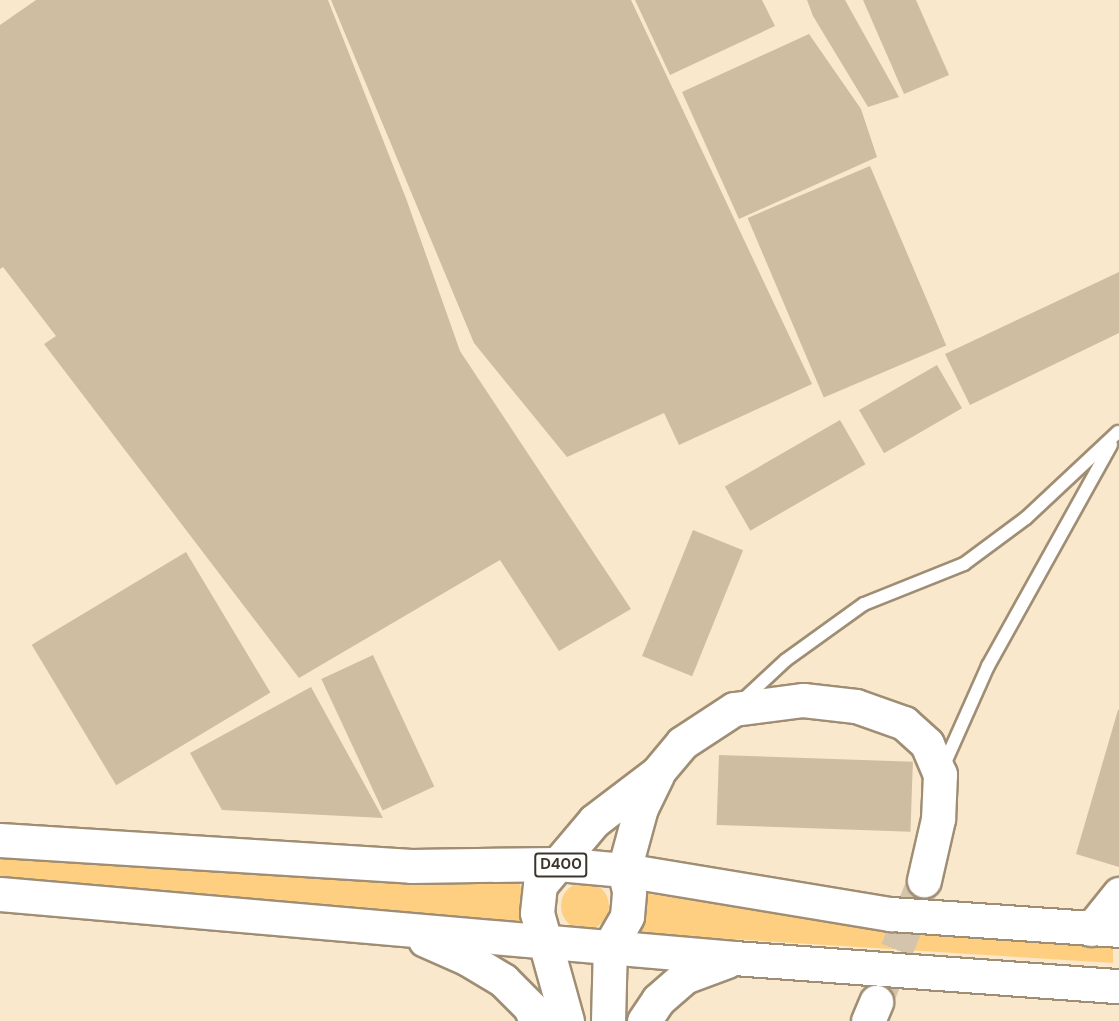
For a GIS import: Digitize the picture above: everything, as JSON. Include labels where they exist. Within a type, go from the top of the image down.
[{"type":"main road","points":[[567,1021],[537,913],[540,885],[594,821],[657,773],[682,743],[734,710],[803,700],[856,706],[904,723],[927,744],[940,774],[938,819],[924,880]]},
{"type":"main road","points":[[608,1021],[610,946],[627,916],[629,891],[624,870],[641,808],[657,773]]},
{"type":"main road","name":"D400","points":[[0,840],[411,866],[558,864],[624,870],[891,914],[1105,930]]},
{"type":"main road","points":[[0,894],[734,958],[1117,986]]},
{"type":"main road","points":[[1105,930],[1119,894]]},
{"type":"main road","points":[[401,930],[468,959],[503,980],[530,1007],[536,1021]]},
{"type":"main road","points":[[644,1021],[658,1000],[684,977],[734,958]]},
{"type":"lane","points":[[734,710],[786,660],[864,604],[964,564],[1026,519],[1118,432]]},
{"type":"lane","points":[[940,774],[988,666],[1118,432]]},
{"type":"shaded area","points":[[0,854],[519,880],[524,902],[519,924],[463,922],[346,908],[0,881]]},
{"type":"shaded area","points":[[580,882],[590,882],[602,889],[609,901],[609,911],[602,923],[590,930],[580,930],[565,919],[561,911],[561,901],[572,886]]},
{"type":"shaded area","points":[[643,893],[873,927],[1113,941],[1113,963],[636,933]]},
{"type":"building","points":[[36,0],[328,0],[407,201],[460,351],[631,609],[559,651],[500,560],[299,678],[44,344],[56,336],[3,267],[0,269],[0,25]]},
{"type":"building","points":[[331,0],[631,0],[812,384],[679,445],[664,413],[567,457],[474,343]]},
{"type":"building","points":[[635,0],[762,0],[775,26],[670,75]]},
{"type":"building","points":[[807,0],[845,0],[899,97],[868,107],[813,16]]},
{"type":"building","points":[[863,0],[916,0],[949,75],[904,94]]},
{"type":"building","points":[[809,34],[861,109],[877,157],[739,219],[682,92]]},
{"type":"building","points":[[870,166],[946,345],[824,397],[748,218]]},
{"type":"building","points":[[1119,272],[1119,333],[970,405],[945,354]]},
{"type":"building","points":[[937,365],[962,408],[884,453],[859,410]]},
{"type":"building","points":[[840,420],[866,464],[750,531],[725,486]]},
{"type":"building","points":[[693,530],[743,550],[692,676],[642,656]]},
{"type":"building","points":[[186,552],[270,693],[116,785],[32,645]]},
{"type":"building","points":[[373,655],[434,786],[383,811],[321,679]]},
{"type":"building","points":[[311,687],[383,818],[222,810],[190,753]]},
{"type":"building","points":[[1119,710],[1119,867],[1076,854]]},
{"type":"building","points":[[719,755],[913,762],[910,832],[717,825]]},
{"type":"tunnel","points":[[879,995],[924,880]]}]
